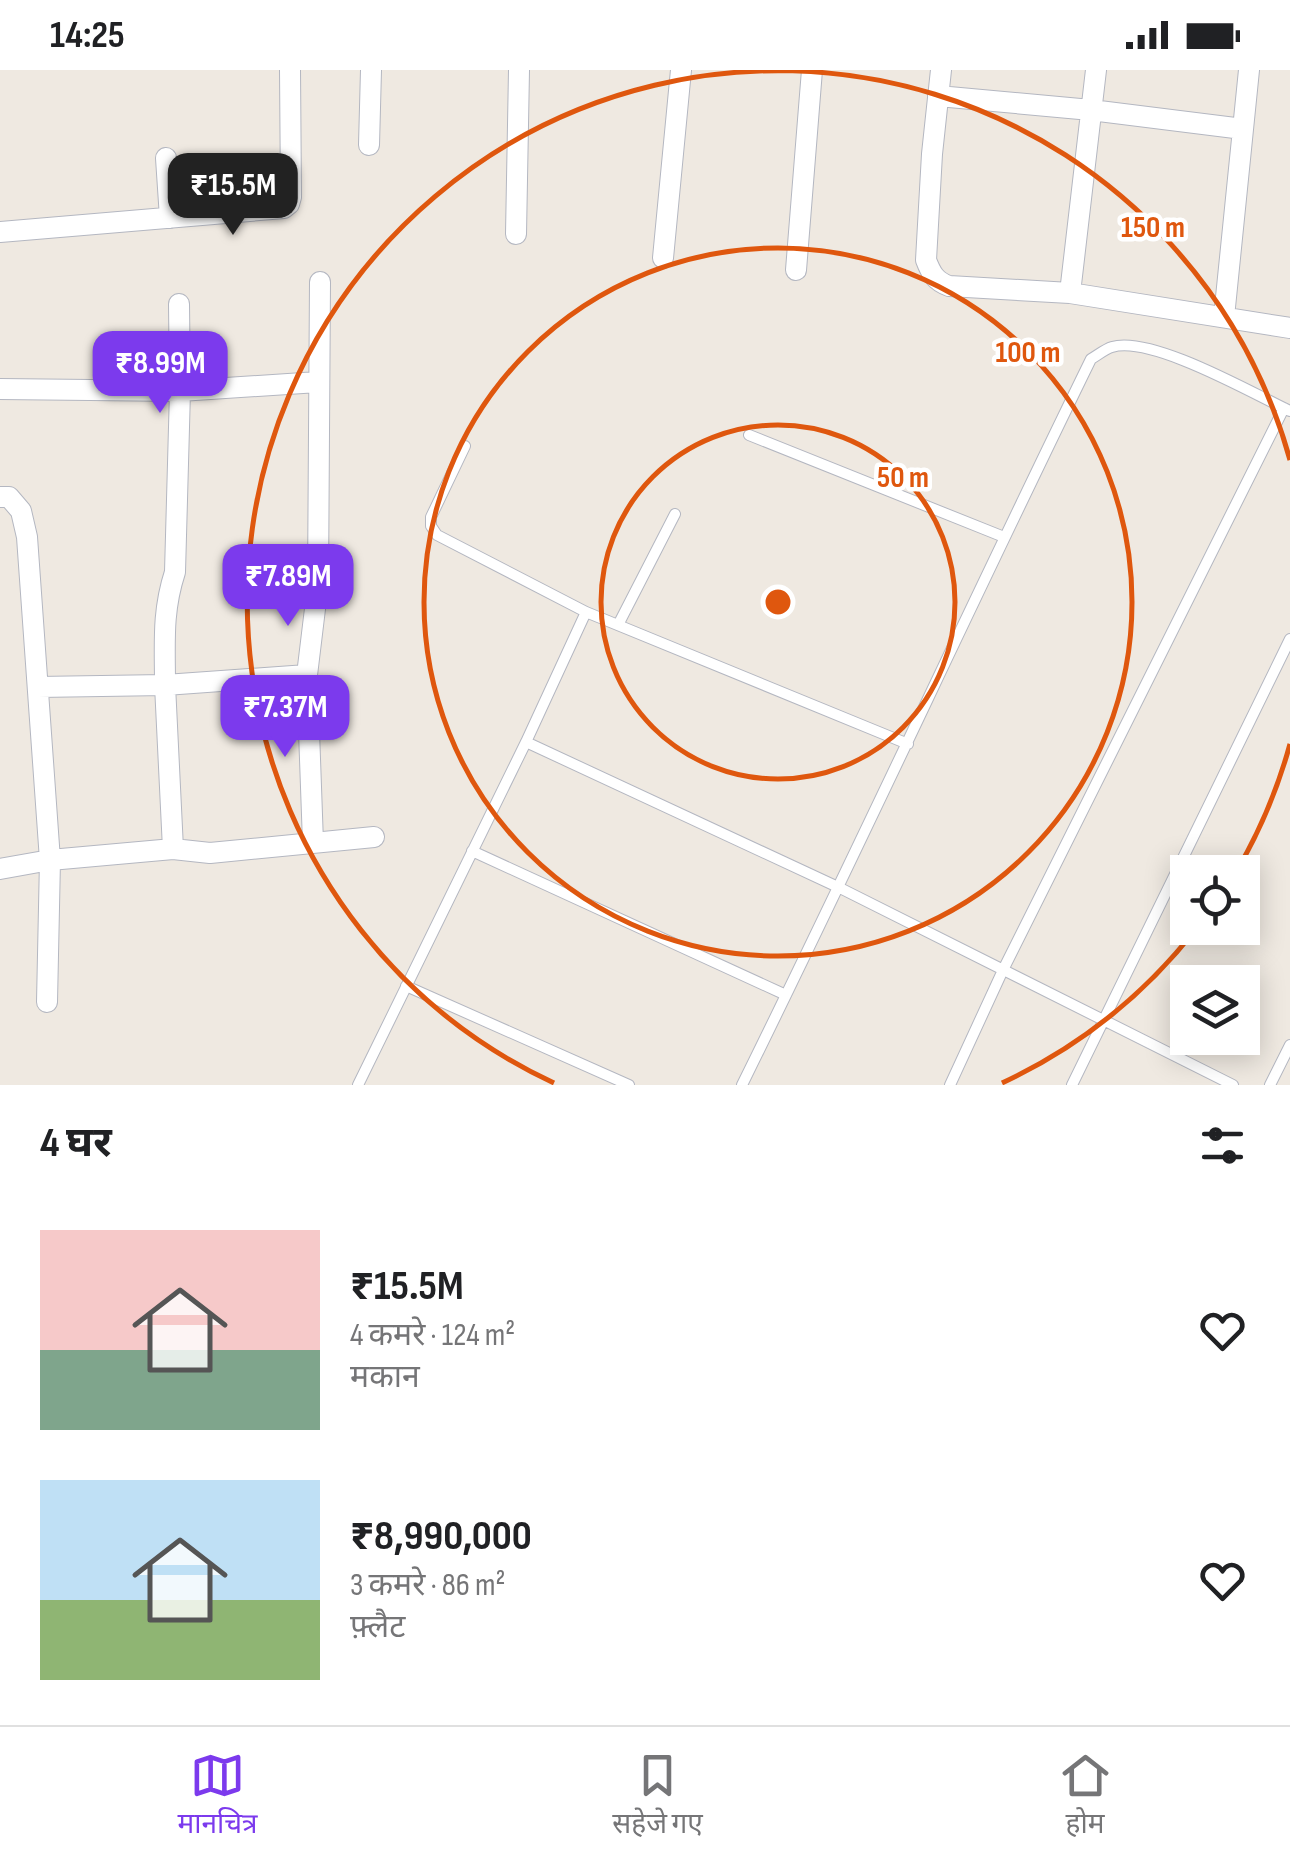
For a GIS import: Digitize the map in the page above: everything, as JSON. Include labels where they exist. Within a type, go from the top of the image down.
[{"type":"street","points":[[0,232],[276,209],[289,204],[290,70]]},
{"type":"street","points":[[369,145],[371,70]]},
{"type":"street","points":[[516,234],[519,70]]},
{"type":"street","points":[[663,258],[681,70]]},
{"type":"street","points":[[796,270],[812,70]]},
{"type":"street","points":[[942,70],[926,260],[932,276],[940,282],[949,286],[1070,294],[1290,328]]},
{"type":"street","points":[[1070,294],[1096,70]]},
{"type":"street","points":[[1224,316],[1250,70]]},
{"type":"street","points":[[938,96],[1243,129]]},
{"type":"street","points":[[166,158],[170,218]]},
{"type":"street","points":[[313,843],[308,676],[318,584],[320,282]]},
{"type":"street","points":[[172,849],[164,617],[176,572],[179,304]]},
{"type":"street","points":[[0,390],[180,392],[318,382]]},
{"type":"street","points":[[0,497],[10,497],[21,511],[27,536],[50,860],[47,1002]]},
{"type":"street","points":[[38,687],[165,685],[308,676]]},
{"type":"street","points":[[0,869],[50,860],[172,849],[210,853],[374,837]]},
{"type":"lane","points":[[742,1085],[840,888],[1091,358],[1114,346],[1141,346],[1172,356],[1287,409],[950,1085]]},
{"type":"lane","points":[[749,435],[1004,537]]},
{"type":"lane","points":[[466,446],[431,516],[431,526],[437,535],[586,612],[908,744]]},
{"type":"lane","points":[[618,625],[675,514]]},
{"type":"lane","points":[[358,1085],[586,612]]},
{"type":"lane","points":[[1072,1085],[1290,639]]},
{"type":"lane","points":[[526,742],[840,888],[1233,1085]]},
{"type":"lane","points":[[472,851],[786,996]]},
{"type":"lane","points":[[406,986],[629,1085]]},
{"type":"lane","points":[[1270,1085],[1290,1045]]}]
